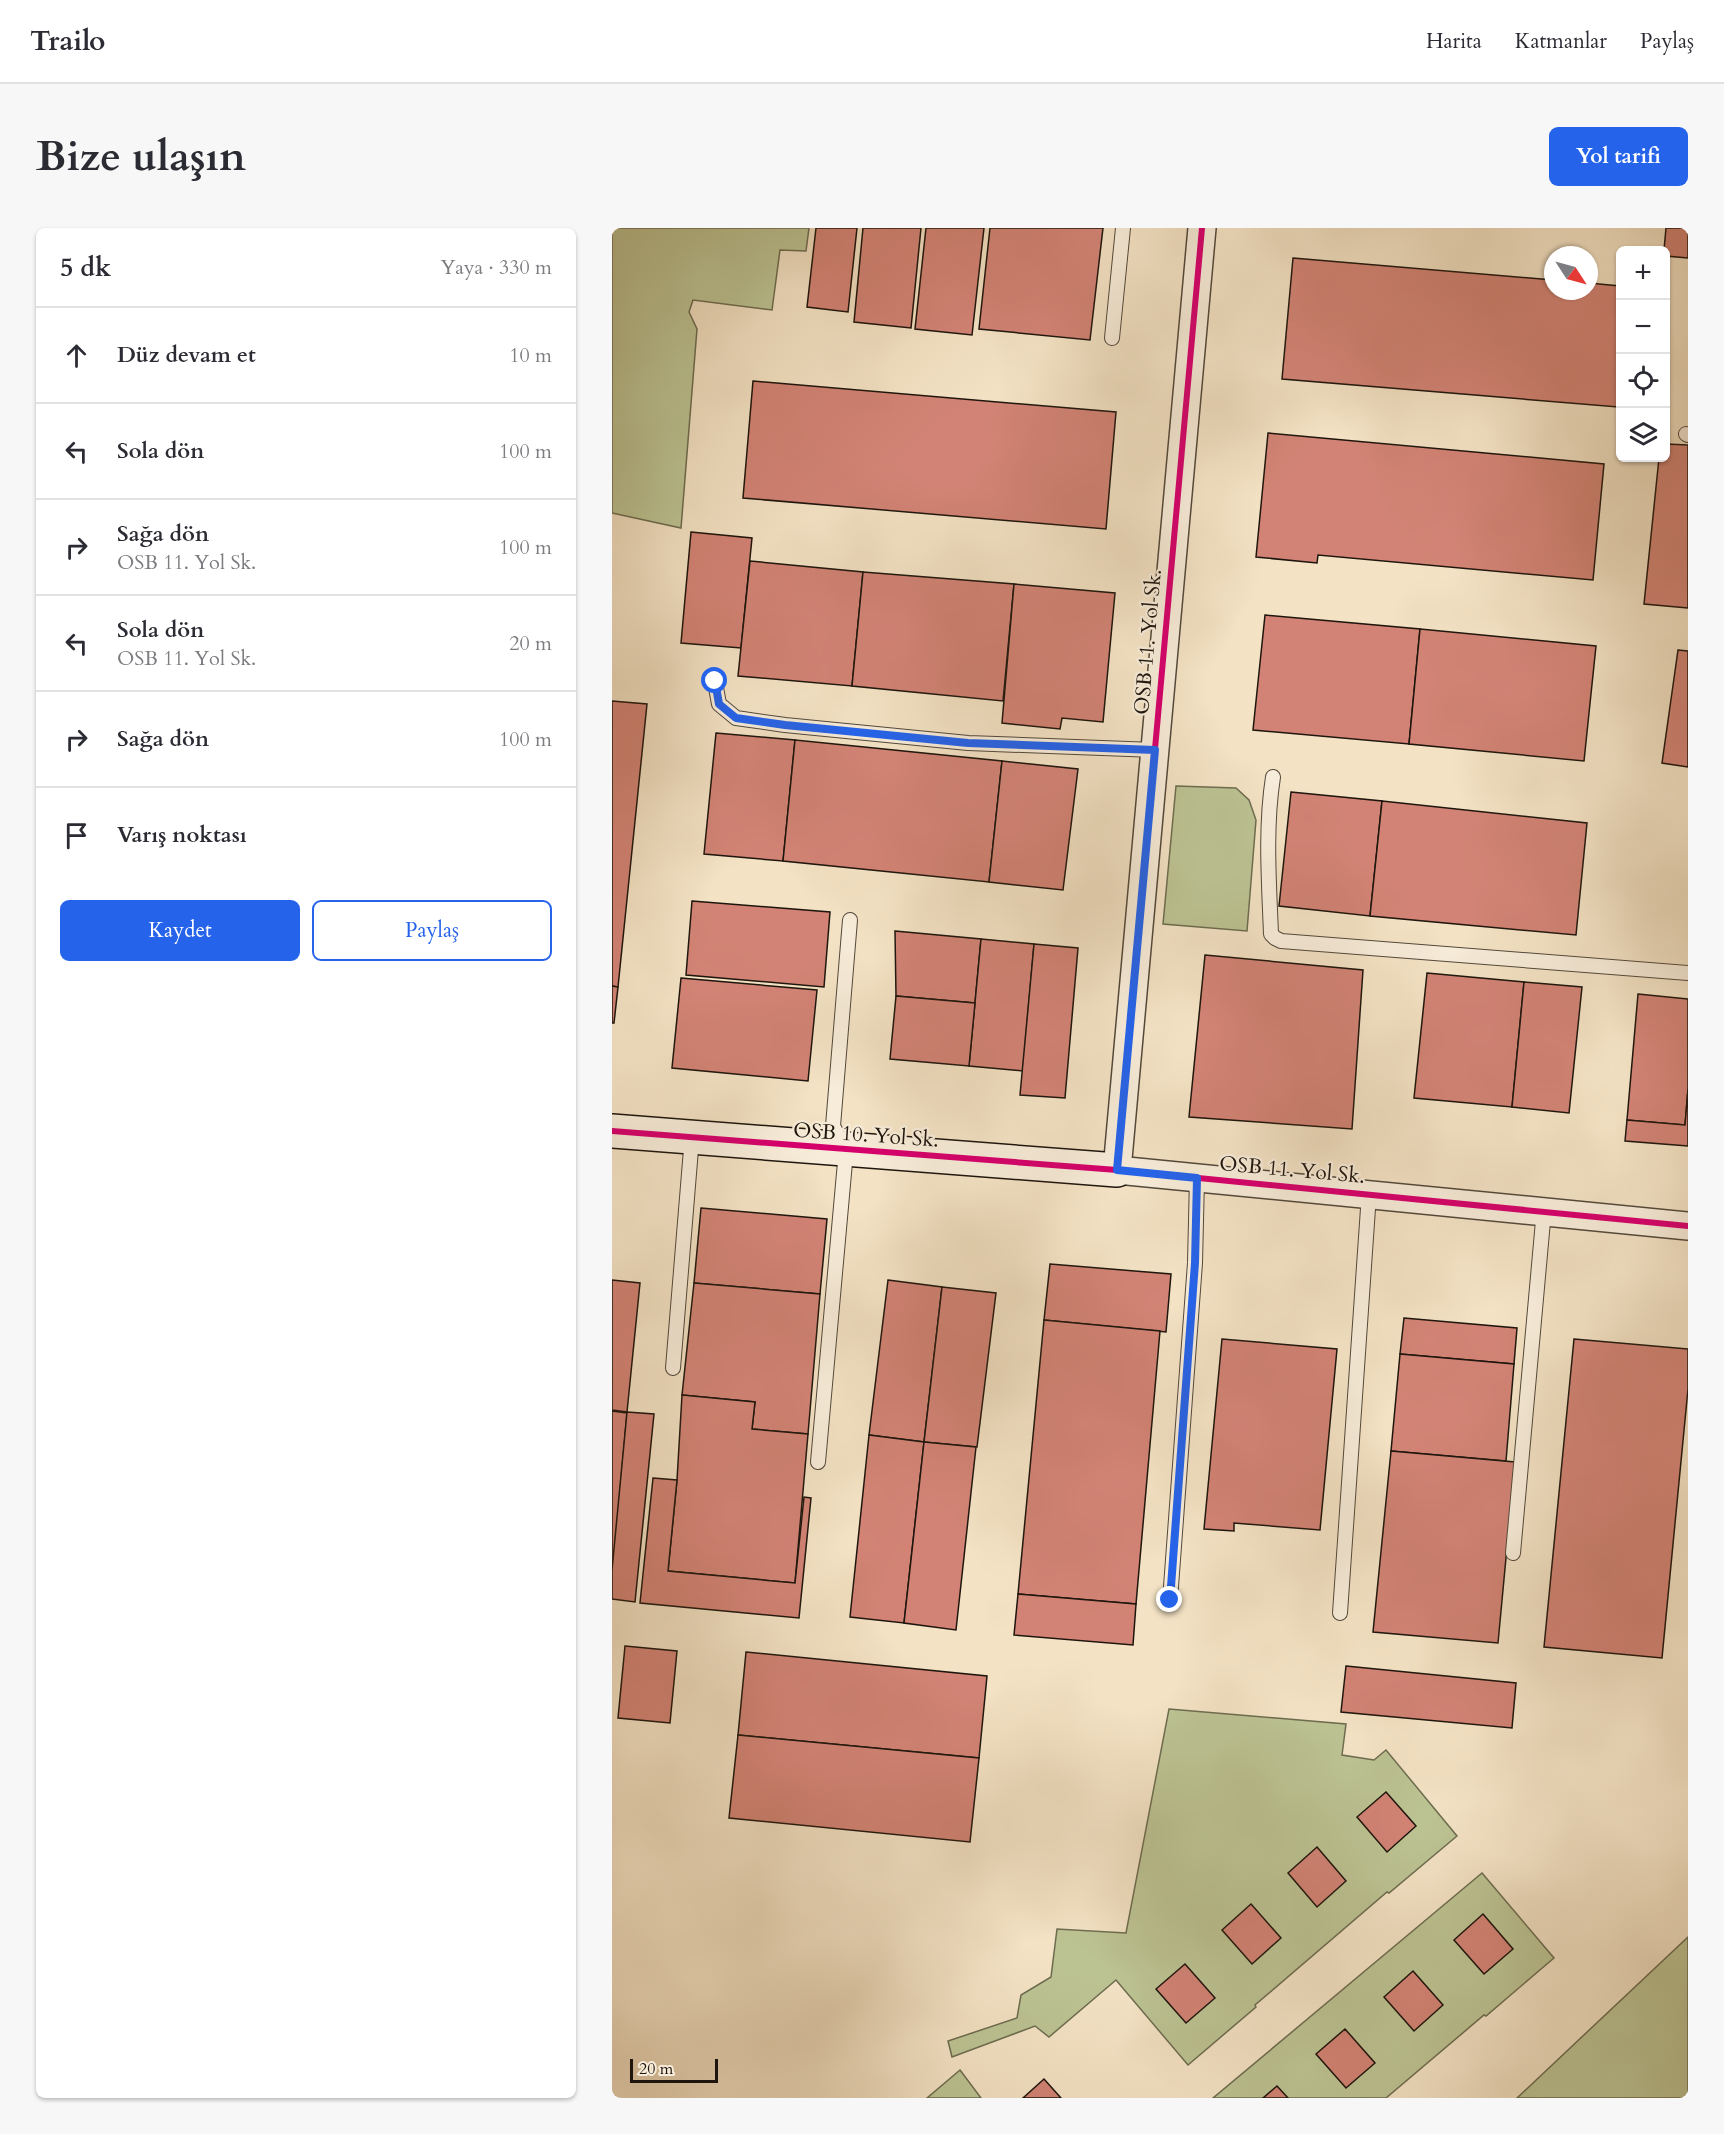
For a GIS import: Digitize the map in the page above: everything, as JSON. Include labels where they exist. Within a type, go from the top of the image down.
[{"type":"street","name":"OSB 11. Yol Sk.","points":[[1202,228],[1117,1170],[1544,1210],[1688,1226]]},
{"type":"street","name":"OSB 10. Yol Sk.","points":[[612,1131],[846,1151],[1117,1170]]},
{"type":"lane","points":[[1112,338],[1124,228]]},
{"type":"lane","points":[[715,681],[719,704],[736,718],[968,743],[1155,750]]},
{"type":"lane","points":[[1273,777],[1268,807],[1271,934],[1281,941],[1688,973]]},
{"type":"lane","points":[[818,1462],[846,1151],[833,1126],[850,920]]},
{"type":"lane","points":[[673,1368],[692,1137]]},
{"type":"lane","points":[[1170,1600],[1195,1263],[1197,1178]]},
{"type":"lane","points":[[1340,1613],[1369,1194]]},
{"type":"lane","points":[[1513,1553],[1544,1210]]},
{"type":"green space","points":[[612,228],[809,228],[806,251],[780,250],[772,310],[693,300],[689,312],[697,329],[681,528],[612,513]]},
{"type":"green space","points":[[1176,786],[1236,788],[1249,800],[1256,820],[1247,931],[1163,924]]},
{"type":"green space","points":[[1169,1709],[1346,1724],[1342,1755],[1374,1760],[1386,1750],[1457,1836],[1389,1893],[1387,1892],[1188,2065],[1116,1980],[1049,2037],[1035,2026],[952,2057],[948,2041],[1017,2018],[1021,1995],[1051,1977],[1057,1929],[1126,1933]]},
{"type":"green space","points":[[1482,1873],[1554,1958],[1486,2016],[1484,2015],[1386,2098],[1213,2098]]},
{"type":"green space","points":[[1688,1937],[1688,2098],[1517,2098]]},
{"type":"green space","points":[[960,2070],[981,2098],[927,2098]]},
{"type":"building","points":[[816,228],[857,228],[848,312],[807,307]]},
{"type":"building","points":[[863,228],[921,228],[911,328],[854,322]]},
{"type":"building","points":[[926,228],[984,228],[972,335],[915,329]]},
{"type":"building","points":[[990,228],[1103,228],[1090,340],[979,329]]},
{"type":"building","points":[[1666,228],[1688,228],[1688,258],[1670,256],[1670,246],[1664,246]]},
{"type":"building","points":[[1293,258],[1544,279],[1544,300],[1598,300],[1598,284],[1616,286],[1616,407],[1282,379]]},
{"type":"building","points":[[753,381],[1116,412],[1106,529],[743,498]]},
{"type":"building","points":[[1268,433],[1604,464],[1593,580],[1318,555],[1317,563],[1256,557]]},
{"type":"building","points":[[1670,444],[1688,445],[1688,608],[1644,604],[1659,462],[1670,462]]},
{"type":"building","points":[[691,532],[752,538],[741,648],[681,643]]},
{"type":"building","points":[[750,561],[863,572],[852,686],[738,676]]},
{"type":"building","points":[[863,572],[1014,584],[1003,701],[852,686]]},
{"type":"building","points":[[1014,584],[1115,593],[1103,722],[1062,718],[1060,729],[1002,723]]},
{"type":"building","points":[[1265,615],[1420,629],[1409,744],[1253,730]]},
{"type":"building","points":[[1420,629],[1596,646],[1584,761],[1409,744]]},
{"type":"building","points":[[1678,650],[1688,651],[1688,767],[1662,763]]},
{"type":"building","points":[[612,701],[647,704],[618,987],[612,986]]},
{"type":"building","points":[[716,733],[795,740],[783,861],[704,854]]},
{"type":"building","points":[[795,740],[1002,761],[989,882],[783,861]]},
{"type":"building","points":[[1002,761],[1078,769],[1063,890],[989,882]]},
{"type":"building","points":[[1291,792],[1382,801],[1370,916],[1279,906]]},
{"type":"building","points":[[1382,801],[1587,823],[1576,935],[1370,916]]},
{"type":"building","points":[[692,901],[830,912],[824,987],[686,975]]},
{"type":"building","points":[[895,931],[981,939],[975,1003],[896,996]]},
{"type":"building","points":[[981,939],[1034,944],[1023,1071],[969,1066]]},
{"type":"building","points":[[1034,944],[1078,948],[1065,1098],[1020,1095]]},
{"type":"building","points":[[1205,955],[1363,970],[1352,1129],[1189,1117]]},
{"type":"building","points":[[1427,973],[1524,982],[1512,1107],[1414,1098]]},
{"type":"building","points":[[681,978],[817,990],[808,1081],[672,1068]]},
{"type":"building","points":[[1524,982],[1582,987],[1569,1113],[1512,1107]]},
{"type":"building","points":[[612,986],[618,987],[614,1023],[612,1023]]},
{"type":"building","points":[[1638,994],[1688,999],[1688,1089],[1685,1125],[1627,1120]]},
{"type":"building","points":[[896,996],[975,1003],[969,1066],[890,1059]]},
{"type":"building","points":[[1688,1089],[1688,1146],[1625,1141],[1627,1120],[1685,1125]]},
{"type":"building","points":[[701,1208],[827,1219],[820,1294],[694,1283]]},
{"type":"building","points":[[1050,1264],[1171,1274],[1166,1332],[1044,1320]]},
{"type":"building","points":[[612,1280],[640,1283],[627,1412],[612,1410]]},
{"type":"building","points":[[888,1280],[942,1287],[924,1442],[869,1435]]},
{"type":"building","points":[[694,1283],[820,1294],[808,1434],[752,1429],[755,1402],[682,1395]]},
{"type":"building","points":[[942,1287],[996,1293],[977,1447],[924,1442]]},
{"type":"building","points":[[1404,1318],[1517,1328],[1514,1364],[1400,1354]]},
{"type":"building","points":[[1044,1320],[1160,1331],[1136,1604],[1018,1594]]},
{"type":"building","points":[[1222,1339],[1337,1349],[1320,1530],[1234,1523],[1234,1531],[1204,1529]]},
{"type":"building","points":[[1574,1339],[1688,1349],[1688,1389],[1662,1658],[1544,1647]]},
{"type":"building","points":[[1400,1354],[1514,1364],[1506,1461],[1391,1451]]},
{"type":"building","points":[[682,1395],[755,1402],[752,1429],[808,1434],[795,1583],[668,1571]]},
{"type":"building","points":[[612,1411],[627,1413],[613,1570],[612,1570]]},
{"type":"building","points":[[627,1412],[654,1414],[635,1602],[612,1599],[612,1570]]},
{"type":"building","points":[[869,1435],[924,1442],[904,1623],[850,1617]]},
{"type":"building","points":[[924,1442],[976,1447],[956,1630],[904,1623]]},
{"type":"building","points":[[1391,1451],[1515,1462],[1498,1643],[1373,1632]]},
{"type":"building","points":[[653,1478],[677,1480],[668,1571],[795,1583],[804,1497],[811,1498],[799,1618],[640,1603]]},
{"type":"building","points":[[1018,1594],[1136,1604],[1133,1645],[1014,1635]]},
{"type":"building","points":[[625,1646],[677,1651],[670,1723],[618,1718]]},
{"type":"building","points":[[746,1652],[987,1676],[979,1758],[738,1735]]},
{"type":"building","points":[[1346,1666],[1516,1683],[1512,1728],[1341,1712]]},
{"type":"building","points":[[738,1735],[979,1758],[970,1842],[729,1818]]},
{"type":"building","points":[[1386,1792],[1416,1826],[1387,1852],[1357,1817]]},
{"type":"building","points":[[1317,1847],[1346,1881],[1317,1907],[1288,1873]]},
{"type":"building","points":[[1251,1904],[1281,1938],[1252,1964],[1222,1930]]},
{"type":"building","points":[[1483,1914],[1513,1949],[1484,1974],[1454,1940]]},
{"type":"building","points":[[1185,1964],[1215,1998],[1186,2023],[1156,1989]]},
{"type":"building","points":[[1413,1971],[1443,2005],[1414,2031],[1384,1997]]},
{"type":"building","points":[[1345,2029],[1375,2063],[1346,2088],[1316,2054]]},
{"type":"building","points":[[1044,2079],[1061,2098],[1023,2098]]},
{"type":"building","points":[[1277,2086],[1288,2098],[1263,2098]]},
{"type":"cycle path","points":[[1117,1170],[1202,228]]},
{"type":"cycle path","points":[[612,1131],[1117,1170],[1688,1226]]},
{"type":"route","points":[[715,681],[719,704],[736,718],[968,743],[1155,750],[1117,1170],[1197,1178],[1195,1263],[1170,1600]]}]
